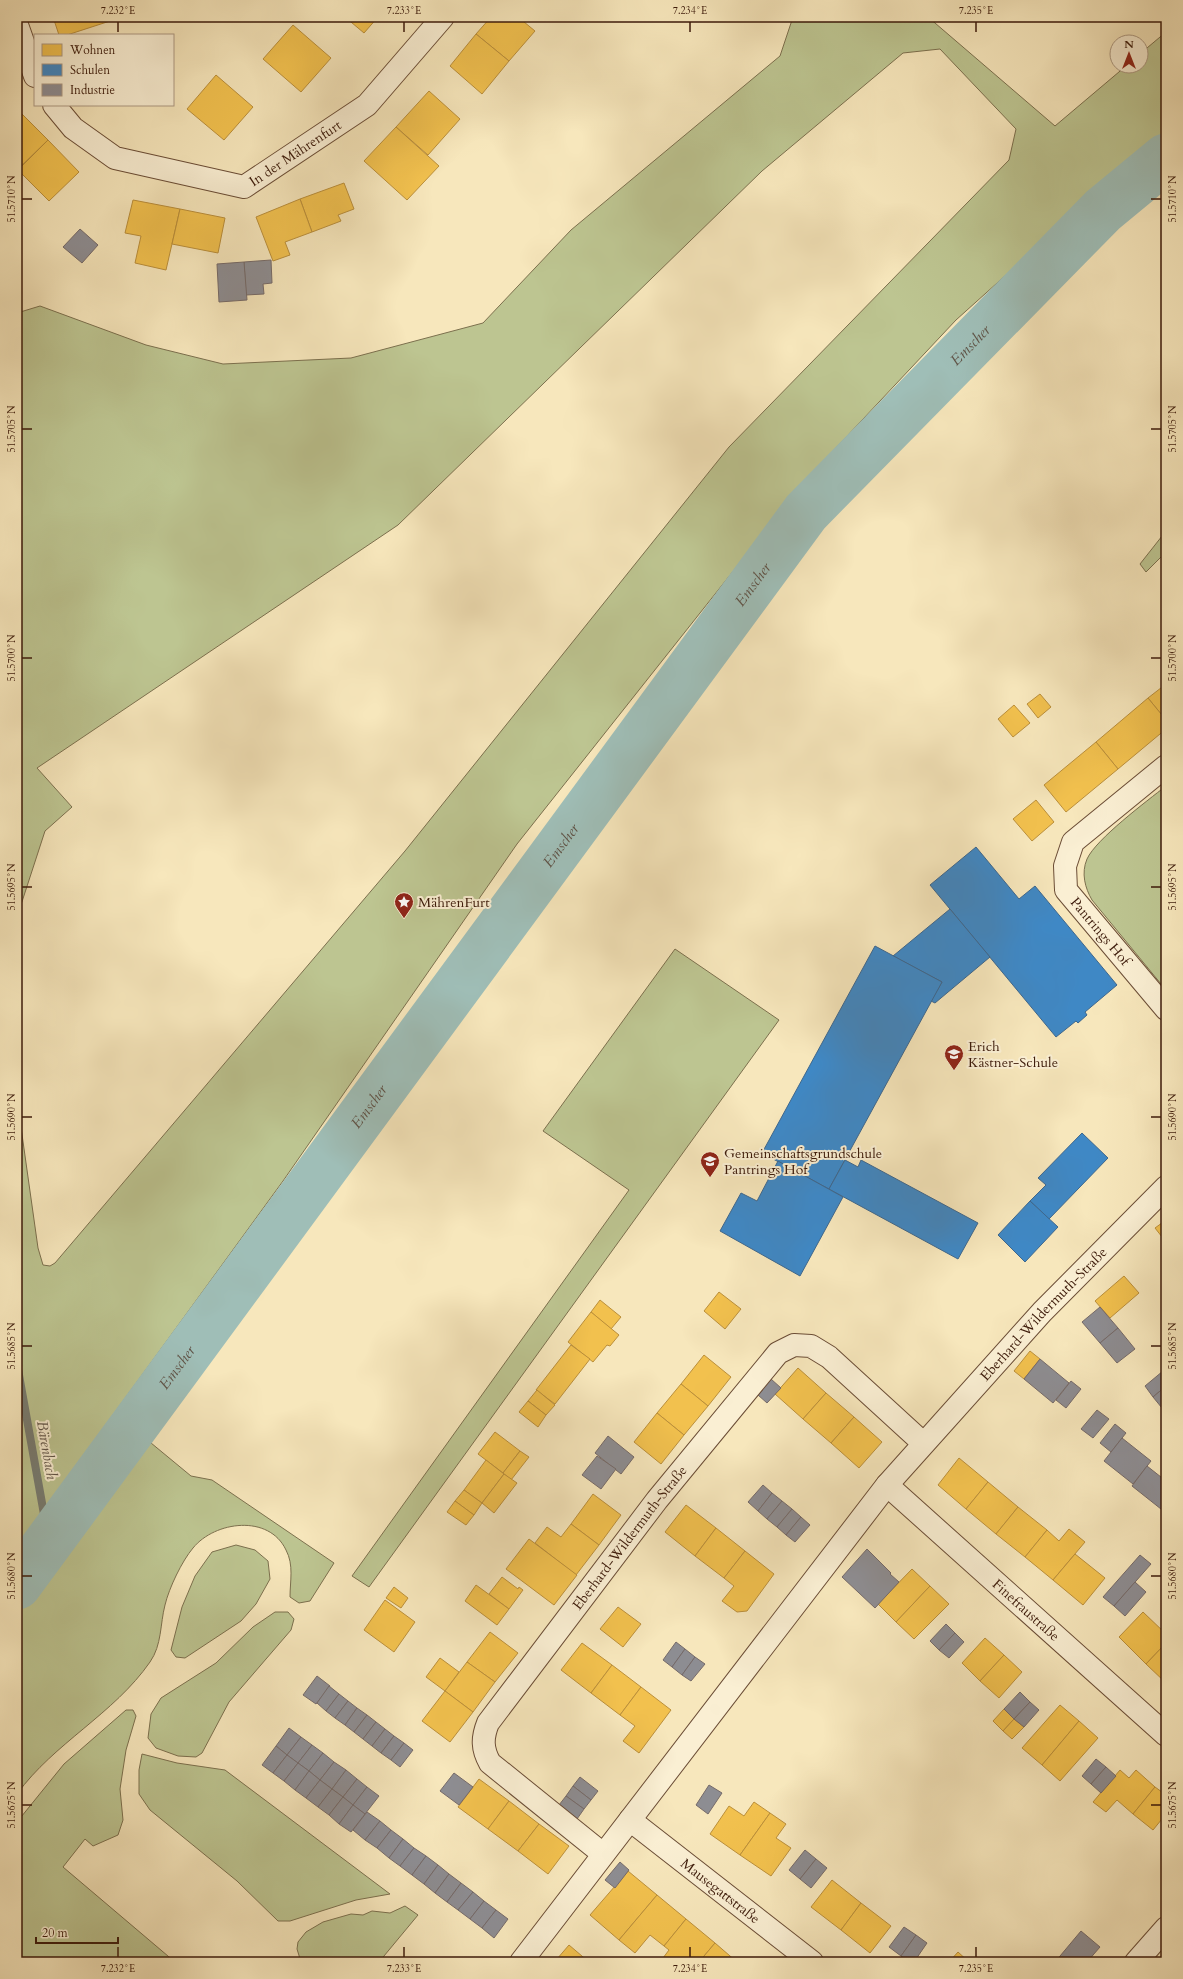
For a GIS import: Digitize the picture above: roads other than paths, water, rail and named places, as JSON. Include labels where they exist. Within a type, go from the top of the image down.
[{"type":"street","name":"In der Mährenfurt","points":[[55,106],[73,128],[115,158],[244,187],[368,105],[443,17]]},
{"type":"street","points":[[17,25],[34,73]]},
{"type":"street","name":"Pantrings Hof","points":[[1166,766],[1073,842],[1065,866],[1066,890],[1166,1010]]},
{"type":"street","name":"Eberhard-Wildermuth-Straße","points":[[522,1962],[603,1854],[887,1485],[1042,1312],[1166,1187]]},
{"type":"street","name":"Eberhard-Wildermuth-Straße","points":[[603,1854],[490,1763],[485,1754],[483,1744],[484,1733],[488,1723],[657,1500],[778,1353],[794,1346],[810,1346],[829,1357],[924,1443]]},
{"type":"street","name":"Finefraustraße","points":[[887,1485],[1166,1736]]},
{"type":"street","name":"Mausegattstraße","points":[[630,1820],[812,1962]]},
{"type":"street","points":[[1136,1962],[1166,1928]]},
{"type":"waterway","name":"Emscher","points":[[17,1585],[806,512],[1103,210],[1166,158]]},
{"type":"waterway","name":"Bärenbach","points":[[17,1364],[49,1542]]},
{"type":"place","name":"MährenFurt","points":[[404,919]]},
{"type":"place","name":"Erich Kästner-Schule","points":[[954,1071]]},
{"type":"place","name":"Gemeinschaftsgrundschule Pantrings Hof","points":[[710,1178]]}]
